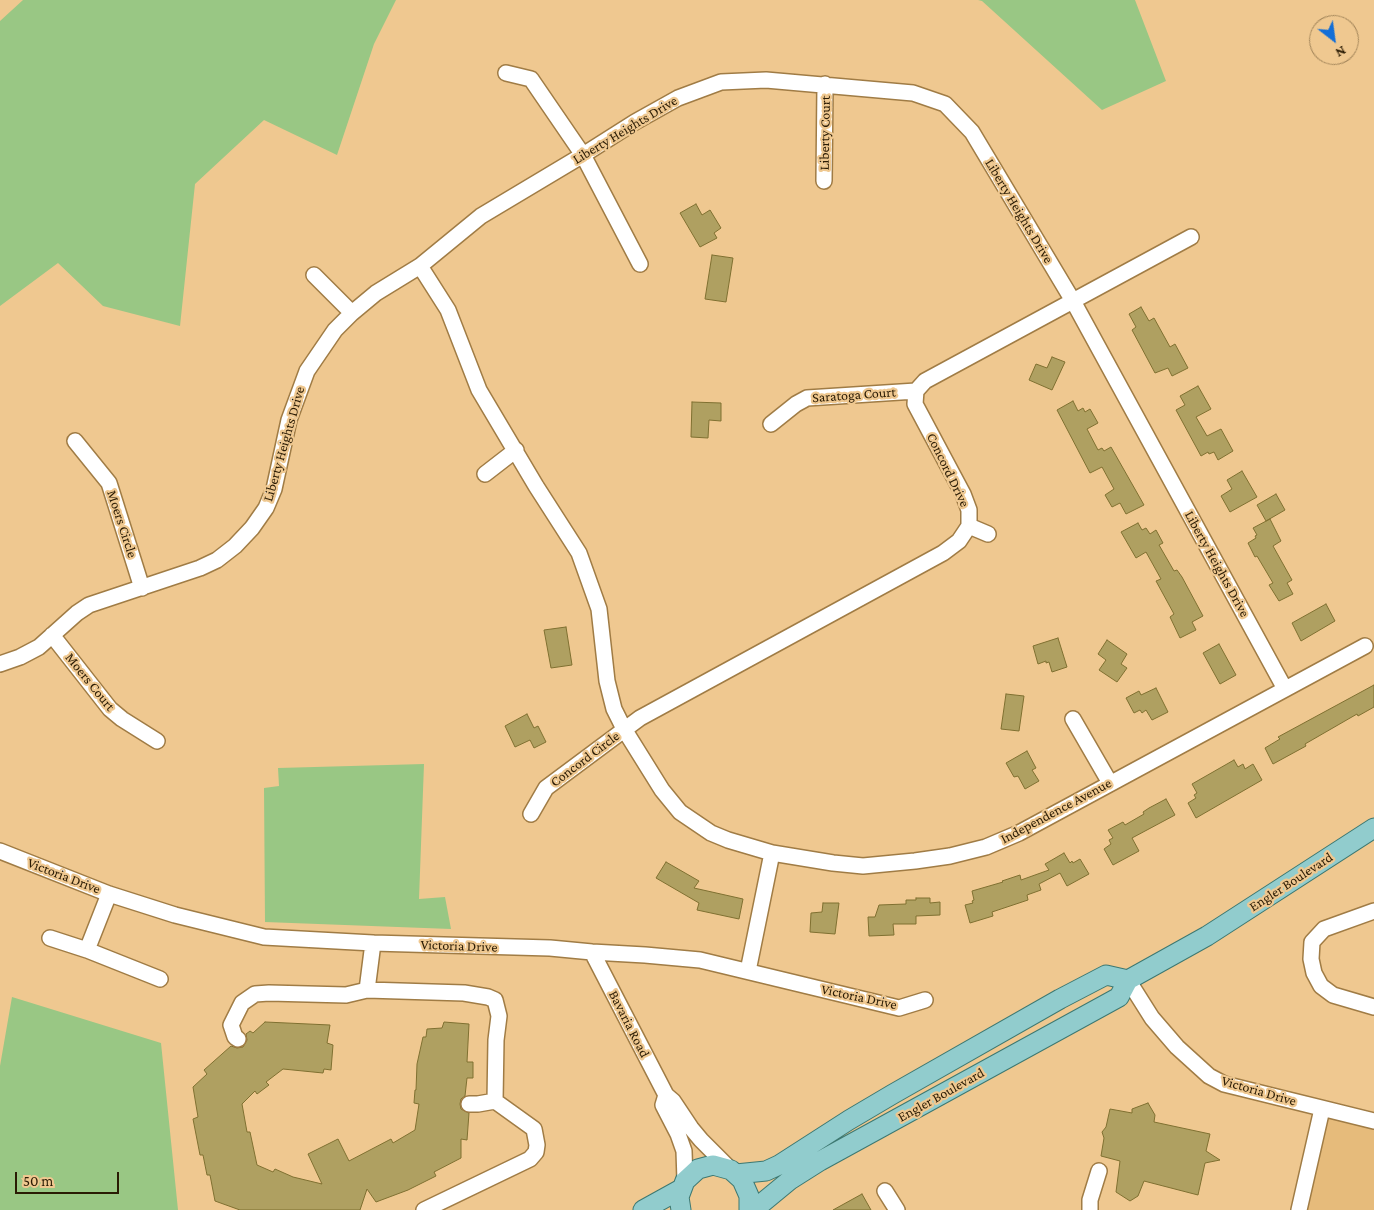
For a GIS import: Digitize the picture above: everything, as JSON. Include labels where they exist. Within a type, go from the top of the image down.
[{"type":"main road","name":"Engler Boulevard","points":[[749,1209],[762,1203],[790,1180],[820,1161],[1119,997],[1128,980],[1207,936],[1374,828]]},
{"type":"main road","name":"Engler Boulevard","points":[[683,1185],[698,1169],[706,1166],[720,1166],[733,1172],[766,1170],[779,1164],[886,1098],[1051,1004],[1106,975],[1128,980]]},
{"type":"main road","points":[[733,1172],[746,1188],[749,1209]]},
{"type":"main road","points":[[643,1210],[683,1185]]},
{"type":"main road","points":[[681,1210],[679,1197],[683,1185]]},
{"type":"street","points":[[506,73],[531,79],[583,155],[640,264]]},
{"type":"street","name":"Liberty Heights Drive","points":[[0,664],[20,657],[39,646],[89,605],[200,568],[216,560],[235,546],[252,528],[266,508],[274,489],[289,420],[307,372],[335,330],[376,293],[420,266],[481,216],[635,122],[678,98],[721,82],[766,80],[913,93],[945,104],[972,132],[1073,301],[1285,690]]},
{"type":"street","name":"Liberty Court","points":[[824,182],[825,84]]},
{"type":"street","points":[[916,391],[925,381],[1191,237]]},
{"type":"street","name":"Independence Avenue","points":[[420,266],[448,310],[479,390],[536,486],[580,554],[599,609],[607,681],[614,709],[624,730],[662,790],[680,812],[711,832],[728,840],[772,853],[863,866],[950,856],[986,847],[1019,833],[1365,646]]},
{"type":"street","points":[[314,275],[352,313]]},
{"type":"street","name":"Saratoga Court","points":[[771,424],[796,404],[807,398],[916,391]]},
{"type":"street","name":"Concord Drive","points":[[624,730],[640,718],[943,553],[960,541],[969,526],[969,510],[963,494],[915,404],[916,391]]},
{"type":"street","name":"Moers Circle","points":[[75,441],[109,483],[142,588]]},
{"type":"street","points":[[485,474],[516,450]]},
{"type":"street","points":[[969,526],[988,534]]},
{"type":"street","name":"Moers Court","points":[[52,635],[110,709],[122,719],[157,741]]},
{"type":"street","points":[[1073,719],[1110,783]]},
{"type":"street","name":"Concord Circle","points":[[531,814],[546,788],[624,730]]},
{"type":"street","name":"Victoria Drive","points":[[0,851],[109,894],[175,915],[264,936],[373,944],[550,948],[645,954],[700,960],[899,1008],[925,1000]]},
{"type":"street","points":[[748,971],[772,853]]},
{"type":"street","points":[[87,950],[109,894]]},
{"type":"street","points":[[1374,911],[1324,929],[1312,942],[1311,959],[1314,973],[1322,986],[1333,995],[1374,1006]]},
{"type":"street","points":[[50,938],[87,950],[160,979]]},
{"type":"street","points":[[367,990],[373,944]]},
{"type":"street","name":"Bavaria Road","points":[[592,952],[666,1095],[673,1100],[701,1140],[733,1172]]},
{"type":"street","name":"Victoria Drive","points":[[1128,980],[1152,1018],[1177,1047],[1209,1076],[1224,1084],[1374,1121]]},
{"type":"street","points":[[238,1039],[231,1025],[242,1003],[255,994],[269,992],[346,996],[367,990],[464,993],[488,997],[495,1000],[500,1016],[496,1040],[495,1100]]},
{"type":"street","name":"Bavaria Road","points":[[666,1095],[663,1105],[678,1134],[684,1151],[683,1185]]},
{"type":"street","points":[[424,1210],[530,1159],[536,1152],[537,1145],[534,1129],[495,1100],[469,1104]]},
{"type":"street","points":[[1299,1210],[1322,1108]]},
{"type":"street","points":[[1090,1210],[1090,1200],[1099,1171]]},
{"type":"street","points":[[885,1191],[897,1210]]},
{"type":"shaded area","points":[[1322,1109],[1374,1121],[1374,1210],[1301,1210]]},
{"type":"green space","points":[[23,0],[396,0],[374,44],[337,155],[264,120],[195,184],[180,326],[103,306],[58,263],[0,306],[0,21]]},
{"type":"green space","points":[[978,0],[1135,0],[1166,81],[1102,110],[982,1]]},
{"type":"green space","points":[[424,764],[419,899],[445,897],[451,929],[265,922],[264,788],[279,786],[278,768]]},
{"type":"green space","points":[[12,997],[161,1043],[178,1210],[0,1210],[0,1066]]},
{"type":"building","points":[[696,204],[702,215],[710,210],[721,228],[714,233],[717,238],[700,247],[680,213]]},
{"type":"building","points":[[712,255],[733,258],[726,302],[705,299]]},
{"type":"building","points":[[1141,307],[1149,321],[1154,318],[1170,347],[1175,344],[1188,368],[1172,376],[1168,368],[1155,373],[1132,330],[1136,327],[1129,314]]},
{"type":"building","points":[[1052,357],[1065,362],[1052,390],[1029,380],[1036,364],[1047,368]]},
{"type":"building","points":[[1198,386],[1211,409],[1196,417],[1207,436],[1221,429],[1233,451],[1218,460],[1214,452],[1209,454],[1208,452],[1201,456],[1176,410],[1185,405],[1180,396]]},
{"type":"building","points":[[1073,401],[1078,411],[1083,408],[1085,412],[1090,409],[1098,423],[1087,429],[1098,450],[1102,448],[1104,451],[1111,447],[1144,505],[1126,514],[1120,503],[1112,507],[1105,495],[1114,489],[1102,467],[1090,473],[1057,410]]},
{"type":"building","points":[[692,402],[721,403],[721,421],[709,420],[708,438],[691,437]]},
{"type":"building","points":[[1242,471],[1257,497],[1230,512],[1221,496],[1232,489],[1227,480]]},
{"type":"building","points":[[1276,494],[1285,510],[1266,521],[1257,505]]},
{"type":"building","points":[[1270,519],[1281,541],[1273,546],[1292,580],[1287,583],[1293,594],[1279,601],[1269,585],[1273,583],[1248,543],[1256,538],[1255,536],[1257,535],[1253,528]]},
{"type":"building","points":[[1138,523],[1142,530],[1146,528],[1150,534],[1156,530],[1163,543],[1159,545],[1174,571],[1177,570],[1182,577],[1203,616],[1192,622],[1196,630],[1180,638],[1170,617],[1174,614],[1156,581],[1161,579],[1146,552],[1136,558],[1121,532]]},
{"type":"building","points":[[1326,604],[1335,621],[1301,641],[1292,623]]},
{"type":"building","points":[[566,627],[572,665],[551,668],[544,630]]},
{"type":"building","points":[[1058,638],[1067,667],[1052,672],[1049,662],[1046,663],[1046,661],[1038,664],[1033,646]]},
{"type":"building","points":[[1107,640],[1127,654],[1121,664],[1127,668],[1117,682],[1099,670],[1106,660],[1098,654]]},
{"type":"building","points":[[1219,644],[1236,675],[1220,684],[1203,653]]},
{"type":"building","points":[[1374,685],[1374,707],[1358,716],[1357,714],[1273,764],[1265,748],[1280,739],[1278,737]]},
{"type":"building","points":[[1156,688],[1168,712],[1152,720],[1146,710],[1142,713],[1140,710],[1134,713],[1126,698],[1139,691],[1141,695]]},
{"type":"building","points":[[1006,694],[1024,696],[1019,731],[1001,729]]},
{"type":"building","points":[[527,714],[534,728],[538,726],[546,742],[534,748],[530,740],[515,747],[505,726]]},
{"type":"building","points":[[1027,751],[1036,768],[1032,770],[1039,781],[1025,789],[1018,776],[1014,777],[1006,763]]},
{"type":"building","points":[[1234,760],[1238,767],[1243,764],[1245,769],[1253,764],[1262,780],[1196,818],[1188,803],[1196,798],[1194,795],[1197,793],[1192,784]]},
{"type":"building","points":[[1166,799],[1175,815],[1132,838],[1139,851],[1113,865],[1104,849],[1111,844],[1109,840],[1113,838],[1108,830],[1123,822],[1125,825],[1144,814],[1143,812],[1149,808]]},
{"type":"building","points":[[1064,853],[1070,863],[1080,859],[1089,874],[1067,886],[1060,873],[1039,884],[1041,890],[1027,895],[1028,900],[992,912],[993,916],[970,923],[965,905],[973,903],[972,891],[1020,875],[1021,880],[1049,870],[1045,864]]},
{"type":"building","points":[[666,862],[699,881],[694,888],[743,899],[739,919],[697,910],[699,903],[656,878]]},
{"type":"building","points":[[916,898],[930,898],[930,903],[940,902],[940,915],[916,916],[916,924],[893,924],[894,935],[869,936],[868,917],[875,917],[879,905],[906,904],[906,900],[916,900]]},
{"type":"building","points":[[823,903],[839,903],[835,934],[810,932],[811,913],[822,912]]},
{"type":"building","points":[[265,1022],[330,1025],[327,1043],[333,1045],[331,1070],[324,1069],[323,1073],[283,1069],[266,1082],[269,1085],[257,1094],[255,1091],[242,1104],[247,1132],[250,1132],[257,1165],[273,1172],[275,1169],[293,1177],[322,1184],[308,1154],[338,1139],[349,1161],[391,1139],[393,1143],[415,1130],[419,1104],[414,1103],[417,1064],[423,1037],[426,1037],[427,1029],[442,1028],[444,1022],[469,1024],[467,1062],[473,1062],[473,1078],[467,1078],[465,1096],[461,1099],[460,1104],[461,1109],[469,1113],[467,1140],[461,1139],[461,1158],[434,1172],[436,1176],[408,1190],[376,1202],[367,1189],[360,1210],[240,1210],[215,1201],[210,1175],[207,1175],[203,1155],[200,1155],[193,1119],[198,1117],[193,1087],[207,1074],[204,1070],[231,1046],[243,1047],[247,1040],[246,1034],[250,1031],[253,1033]]},
{"type":"building","points":[[1148,1103],[1155,1115],[1154,1122],[1210,1134],[1206,1151],[1220,1160],[1205,1163],[1198,1195],[1144,1181],[1138,1196],[1130,1201],[1116,1192],[1120,1161],[1101,1156],[1104,1138],[1102,1132],[1106,1127],[1110,1109],[1132,1113],[1132,1109]]},
{"type":"building","points":[[862,1194],[871,1210],[833,1210]]}]
